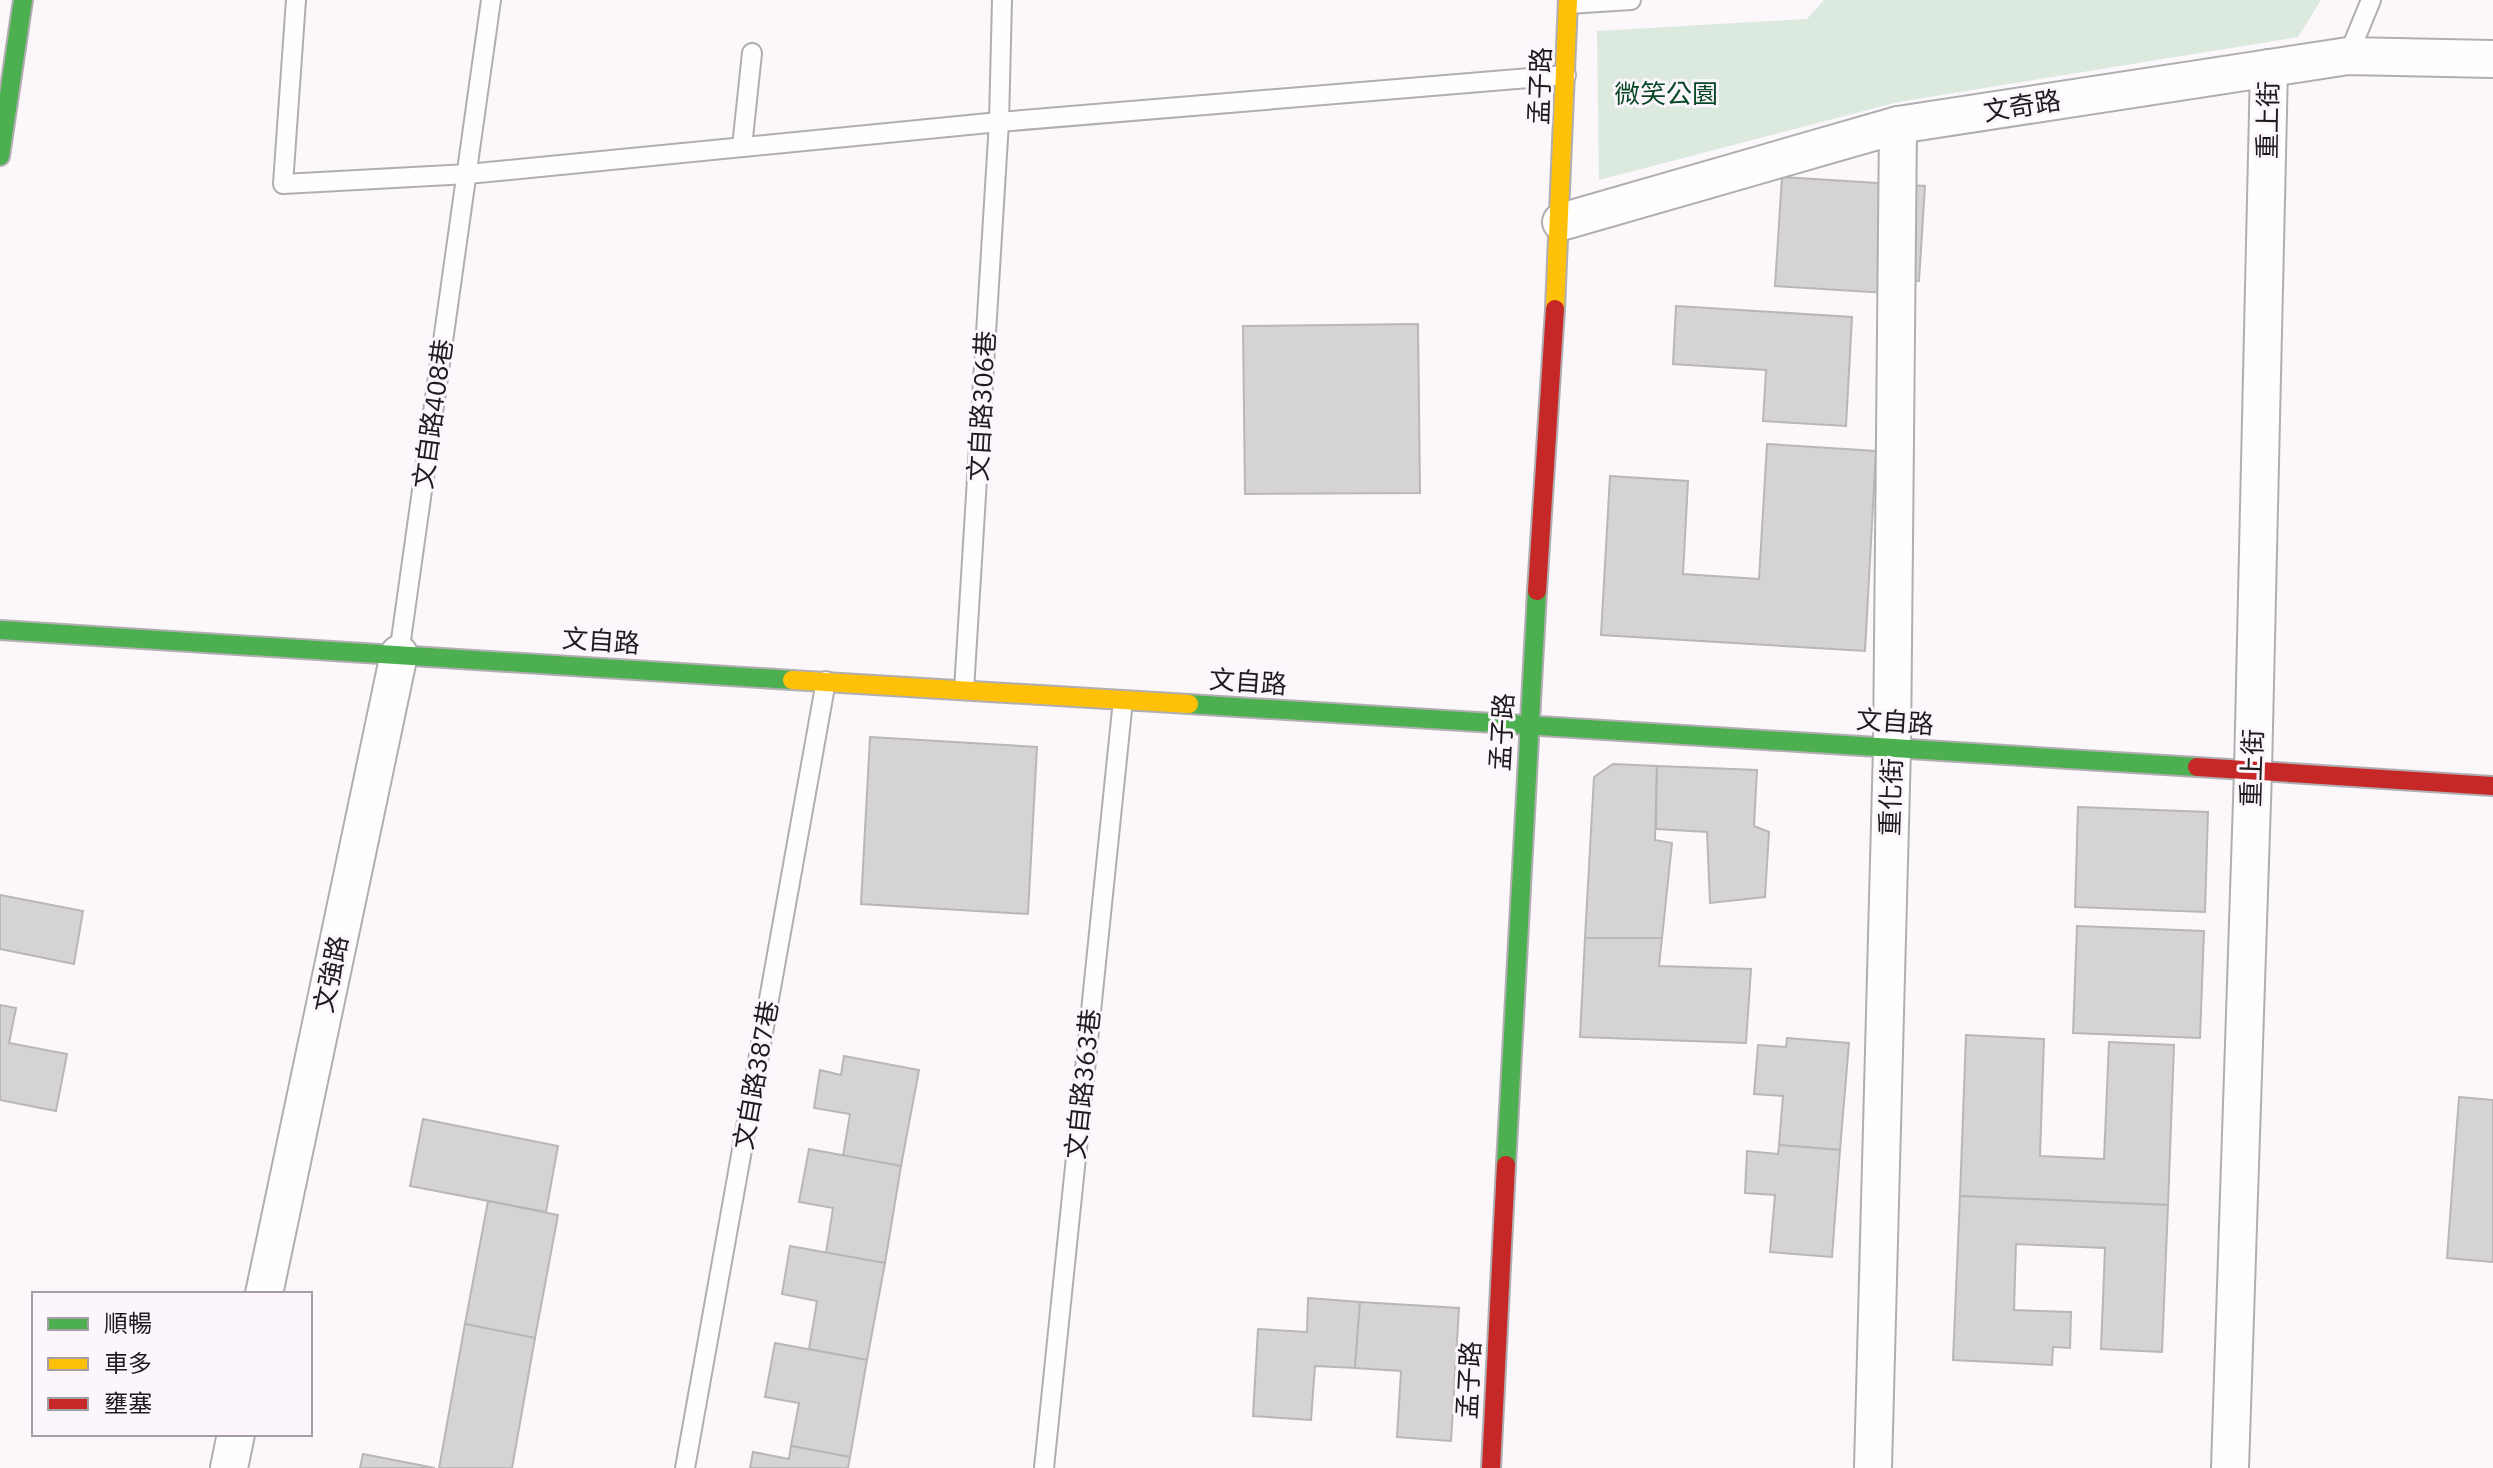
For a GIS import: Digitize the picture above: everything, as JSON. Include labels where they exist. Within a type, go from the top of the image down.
[{"type":"street","points":[[0,156],[23,0]]},
{"type":"street","name":"孟子路","points":[[1491,1468],[1528,725],[1561,222],[1568,2]]},
{"type":"street","name":"文奇路","points":[[1561,222],[1898,125],[2348,56],[2493,59]]},
{"type":"street","name":"重上街","points":[[2230,1468],[2253,771],[2269,68]]},
{"type":"street","name":"重化街","points":[[1873,1468],[1892,748],[1898,125]]},
{"type":"street","name":"文自路","points":[[0,630],[2493,786]]},
{"type":"street","name":"文強路","points":[[264,1292],[399,654]]},
{"type":"street","points":[[229,1468],[236,1436]]},
{"type":"lane","points":[[296,0],[283,184],[468,174],[999,122],[1566,75]]},
{"type":"lane","name":"文自路408巷","points":[[399,654],[491,0]]},
{"type":"lane","name":"文自路306巷","points":[[964,690],[999,122],[1002,0]]},
{"type":"lane","points":[[1568,2],[1631,0]]},
{"type":"lane","points":[[2348,56],[2371,0]]},
{"type":"lane","points":[[742,147],[752,53]]},
{"type":"lane","name":"文自路387巷","points":[[685,1468],[826,681]]},
{"type":"lane","name":"文自路363巷","points":[[1044,1468],[1123,700]]},
{"type":"green space","name":"微笑公園","points":[[1824,0],[2321,0],[2298,37],[1898,102],[1599,180],[1597,31],[1807,19]]},
{"type":"building","points":[[1782,177],[1925,186],[1919,281],[1888,279],[1887,293],[1775,286]]},
{"type":"building","points":[[1676,306],[1852,317],[1846,426],[1763,421],[1766,370],[1673,364]]},
{"type":"building","points":[[1418,324],[1420,493],[1245,494],[1243,326]]},
{"type":"building","points":[[1767,444],[1876,451],[1865,651],[1601,635],[1610,476],[1688,481],[1683,574],[1759,579]]},
{"type":"building","points":[[870,737],[1037,747],[1028,914],[861,904]]},
{"type":"building","points":[[1613,764],[1657,766],[1655,840],[1672,843],[1662,938],[1585,938],[1594,777]]},
{"type":"building","points":[[1657,766],[1757,770],[1754,826],[1769,832],[1765,897],[1710,903],[1707,832],[1656,829]]},
{"type":"building","points":[[2078,807],[2208,812],[2205,912],[2075,907]]},
{"type":"building","points":[[0,895],[83,911],[74,964],[0,949]]},
{"type":"building","points":[[2077,926],[2204,931],[2200,1038],[2073,1033]]},
{"type":"building","points":[[1585,938],[1662,938],[1659,966],[1751,969],[1746,1043],[1580,1037]]},
{"type":"building","points":[[0,1005],[16,1008],[9,1043],[67,1054],[56,1111],[0,1100]]},
{"type":"building","points":[[1966,1035],[2044,1039],[2040,1156],[2104,1159],[2109,1042],[2174,1045],[2168,1205],[1960,1196]]},
{"type":"building","points":[[1787,1038],[1849,1043],[1840,1150],[1779,1145],[1783,1096],[1754,1094],[1758,1045],[1786,1047]]},
{"type":"building","points":[[844,1056],[919,1070],[901,1166],[843,1156],[850,1114],[814,1108],[820,1070],[841,1075]]},
{"type":"building","points":[[2459,1097],[2493,1100],[2493,1262],[2447,1258]]},
{"type":"building","points":[[423,1119],[558,1146],[546,1212],[410,1186]]},
{"type":"building","points":[[1779,1145],[1840,1150],[1832,1257],[1770,1252],[1775,1195],[1745,1193],[1747,1151],[1778,1154]]},
{"type":"building","points":[[809,1149],[901,1166],[885,1263],[826,1253],[833,1208],[799,1202]]},
{"type":"building","points":[[1960,1196],[2168,1205],[2162,1352],[2101,1349],[2105,1248],[2016,1244],[2014,1310],[2071,1312],[2070,1348],[2053,1347],[2052,1365],[1953,1360]]},
{"type":"building","points":[[488,1201],[558,1215],[535,1338],[465,1324]]},
{"type":"building","points":[[790,1246],[885,1263],[867,1360],[809,1349],[817,1301],[782,1294]]},
{"type":"building","points":[[1308,1298],[1360,1302],[1355,1368],[1315,1366],[1311,1420],[1253,1416],[1258,1329],[1307,1332]]},
{"type":"building","points":[[1360,1302],[1459,1308],[1451,1441],[1397,1437],[1401,1371],[1355,1368]]},
{"type":"building","points":[[465,1324],[535,1338],[512,1468],[439,1468]]},
{"type":"building","points":[[775,1343],[867,1360],[850,1457],[791,1446],[799,1403],[765,1397]]},
{"type":"building","points":[[791,1446],[850,1457],[848,1468],[750,1468],[753,1452],[789,1459]]},
{"type":"building","points":[[363,1454],[435,1468],[360,1468]]},
{"type":"traffic: fast","points":[[0,156],[23,0]]},
{"type":"traffic: fast","points":[[1506,1165],[1537,591]]},
{"type":"traffic: fast","points":[[0,630],[792,680]]},
{"type":"traffic: fast","points":[[1189,704],[2197,767]]},
{"type":"traffic: slow","points":[[1555,309],[1568,0]]},
{"type":"traffic: slow","points":[[792,680],[1189,704]]},
{"type":"traffic: jam","points":[[1537,591],[1555,309]]},
{"type":"traffic: jam","points":[[2197,767],[2493,786]]},
{"type":"traffic: jam","points":[[1491,1468],[1506,1165]]}]
